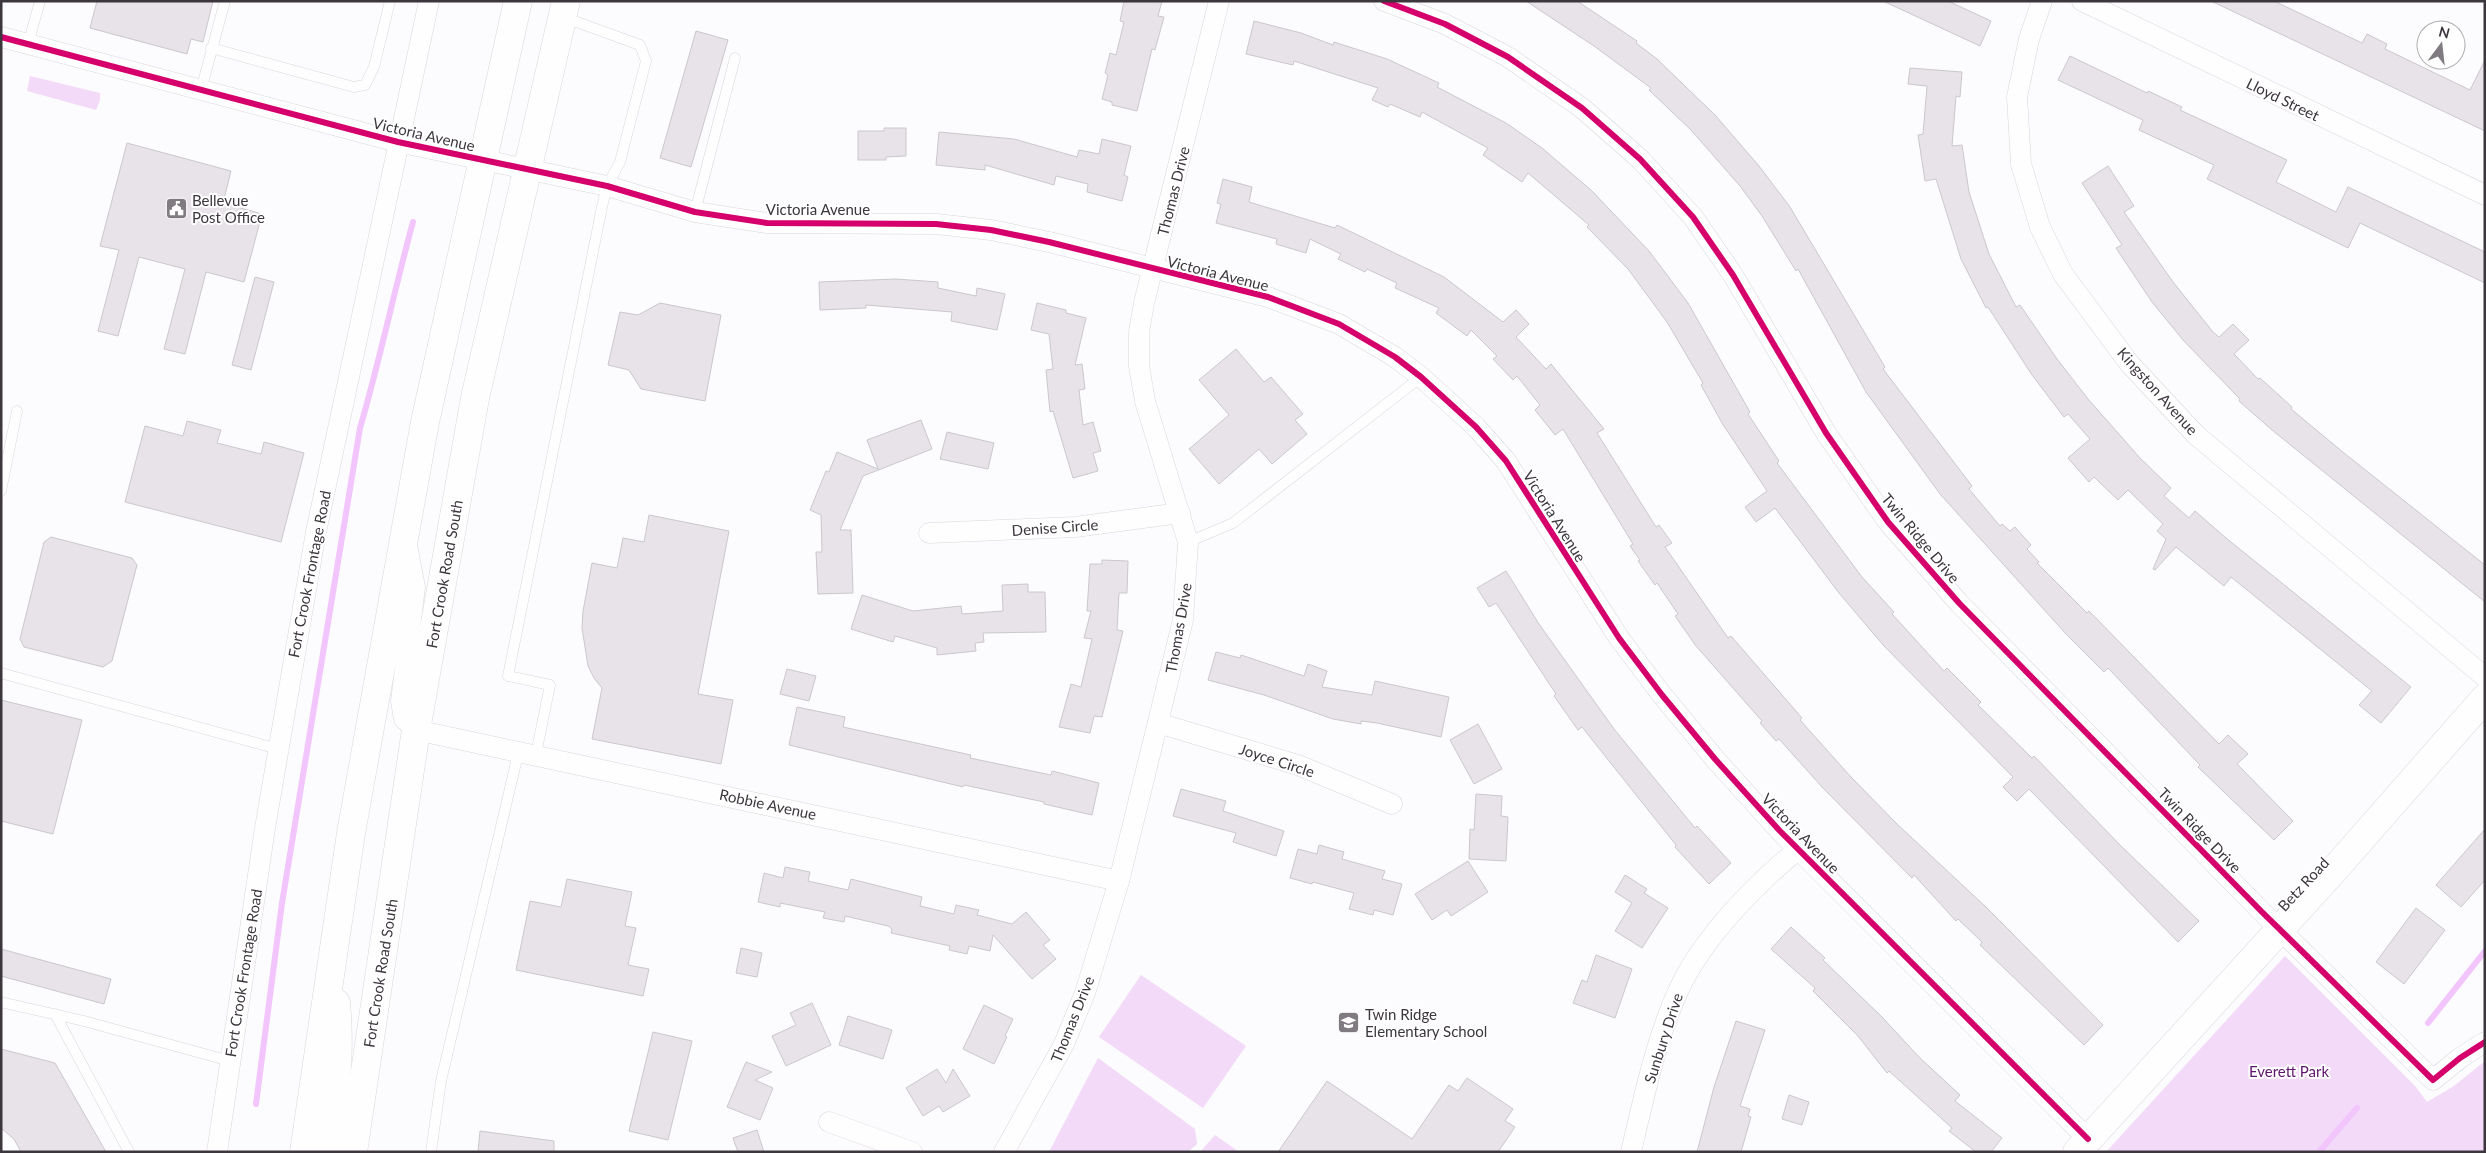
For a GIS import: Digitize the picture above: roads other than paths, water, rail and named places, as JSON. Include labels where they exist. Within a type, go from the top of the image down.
[{"type":"main road","points":[[304,1152],[355,814],[425,422],[518,1]]},
{"type":"main road","name":"Fort Crook Road South","points":[[353,1152],[416,730],[475,398],[526,168],[564,9]]},
{"type":"main road","name":"Betz Road","points":[[2082,1145],[2334,870],[2485,698]]},
{"type":"main road","points":[[327,1152],[339,1071],[332,961]]},
{"type":"street","name":"Fort Crook Frontage Road","points":[[217,1152],[278,749],[316,532],[429,1]]},
{"type":"street","name":"Thomas Drive","points":[[1004,1152],[1064,1044],[1085,993],[1119,881],[1182,620],[1188,542],[1145,400],[1139,366],[1139,332],[1219,1]]},
{"type":"street","name":"Twin Ridge Drive","points":[[1384,1],[1445,24],[1508,57],[1582,108],[1640,159],[1693,217],[1733,274],[1826,433],[1888,522],[1959,603],[2279,928],[2433,1080],[2460,1058],[2485,1042]]},
{"type":"street","name":"Kingston Avenue","points":[[2042,1],[2029,39],[2017,97],[2021,164],[2040,227],[2063,274],[2129,363],[2196,435],[2485,677]]},
{"type":"street","name":"Lloyd Street","points":[[2082,1],[2485,195]]},
{"type":"street","name":"Victoria Avenue","points":[[1,37],[398,142],[608,186],[695,212],[767,223],[936,224],[991,230],[1049,242],[1153,270],[1268,297],[1304,310],[1367,340],[1421,377],[1446,398],[1506,460],[1614,631],[1662,695],[1715,759],[2082,1145]]},
{"type":"street","name":"Denise Circle","points":[[929,533],[1066,528],[1180,513]]},
{"type":"street","points":[[405,535],[415,587],[401,701],[404,719],[416,730]]},
{"type":"street","name":"Joyce Circle","points":[[1158,723],[1298,765],[1392,804]]},
{"type":"street","name":"Robbie Avenue","points":[[416,730],[528,752],[1119,881]]},
{"type":"street","name":"Sunbury Drive","points":[[1631,1152],[1646,1091],[1669,1012],[1693,963],[1711,936],[1730,915],[1784,860],[1799,849]]},
{"type":"street","points":[[829,1122],[912,1152]]},
{"type":"lane","points":[[28,44],[40,1]]},
{"type":"lane","points":[[201,90],[225,1]]},
{"type":"lane","points":[[211,48],[354,88],[365,85],[374,67],[390,1]]},
{"type":"lane","points":[[431,1152],[441,1081],[528,752],[550,685],[508,676],[608,186],[620,162],[646,61],[640,45],[564,9]]},
{"type":"lane","points":[[695,212],[735,58]]},
{"type":"lane","points":[[1188,542],[1232,523],[1421,377]]},
{"type":"lane","points":[[1,491],[17,411]]},
{"type":"lane","points":[[1,673],[278,749]]},
{"type":"lane","points":[[1,1002],[55,1014],[230,1061]]},
{"type":"lane","points":[[55,1014],[128,1152]]},
{"type":"waterway","points":[[256,1104],[282,903],[360,428],[413,222]]},
{"type":"waterway","points":[[2428,1023],[2485,951]]},
{"type":"waterway","points":[[2319,1152],[2357,1108]]},
{"type":"place","name":"Bellevue Post Office","points":[[176,209]]},
{"type":"place","name":"Twin Ridge Elementary School","points":[[1349,1023]]},
{"type":"park label","name":"Everett Park","points":[[2289,1071]]}]
